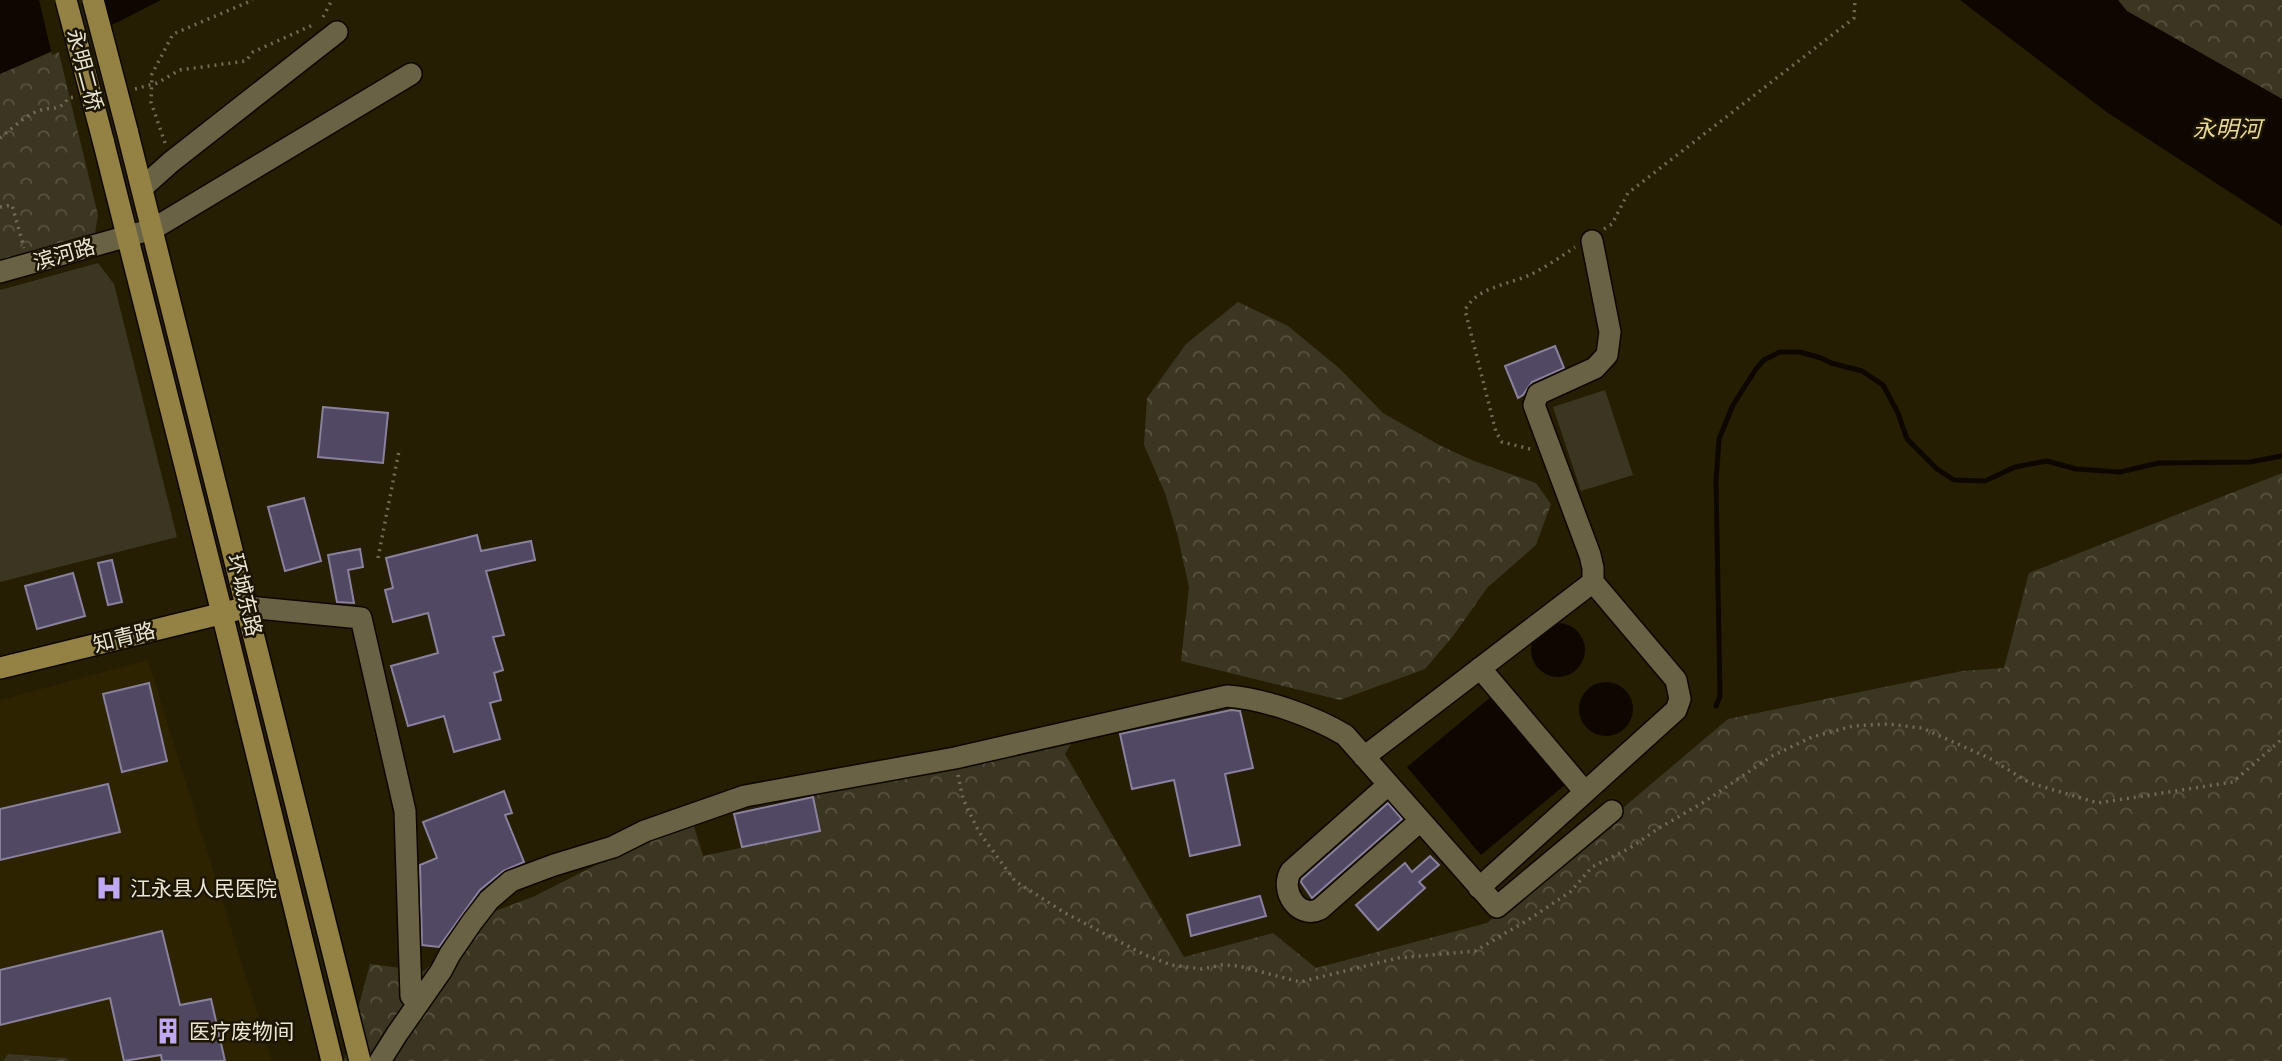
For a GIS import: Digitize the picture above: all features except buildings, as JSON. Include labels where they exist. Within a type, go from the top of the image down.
[{"type":"main road","name":"永明二桥","points":[[66,0],[103,140]]},
{"type":"main road","name":"永明二桥","points":[[93,0],[127,130]]},
{"type":"main road","name":"环城东路","points":[[127,130],[360,1061]]},
{"type":"main road","name":"环城东路","points":[[103,140],[332,1061]]},
{"type":"main road","name":"知青路","points":[[0,668],[248,607]]},
{"type":"street","points":[[142,188],[171,162],[337,32]]},
{"type":"street","name":"滨河路","points":[[0,272],[153,229],[411,74]]},
{"type":"street","points":[[1479,888],[1676,710],[1680,699],[1676,680],[1593,582],[1590,555],[1534,405],[1538,394],[1595,368],[1607,355],[1610,332],[1592,238]]},
{"type":"street","points":[[1364,757],[1593,582]]},
{"type":"street","points":[[248,607],[361,618],[405,811],[411,996]]},
{"type":"street","points":[[1480,668],[1586,792]]},
{"type":"street","points":[[380,1061],[472,922],[489,900],[511,880],[614,847],[645,831],[745,796],[955,758],[1227,696],[1248,698],[1330,726],[1345,736],[1497,907],[1612,811]]},
{"type":"street","points":[[1388,785],[1291,871],[1286,879],[1286,889],[1297,908],[1306,913],[1320,909],[1420,821]]},
{"type":"path","points":[[171,162],[151,102],[152,74],[173,34],[253,0]]},
{"type":"path","points":[[133,90],[151,85],[180,70],[246,61],[253,52],[315,24],[324,16],[332,0]]},
{"type":"path","points":[[1534,451],[1502,442],[1496,432],[1465,310],[1470,300],[1478,294],[1530,275],[1612,224],[1628,193],[1854,18],[1855,0]]},
{"type":"path","points":[[0,138],[36,111],[55,109],[68,98],[80,97]]},
{"type":"path","points":[[0,207],[12,205],[28,264]]},
{"type":"path","points":[[378,558],[398,451]]},
{"type":"shaded area","name":"江永县人民医院","points":[[148,660],[272,1061],[71,1061],[66,1058],[9,1054],[0,1061],[0,700]]},
{"type":"green space","points":[[2118,0],[2282,0],[2282,99],[2126,11]]},
{"type":"green space","points":[[58,49],[98,215],[94,240],[0,268],[0,74]]},
{"type":"green space","points":[[98,263],[114,284],[177,537],[0,582],[0,290]]},
{"type":"green space","points":[[1238,302],[1288,326],[1339,368],[1383,413],[1441,446],[1536,483],[1551,504],[1536,545],[1487,588],[1453,636],[1425,669],[1340,700],[1181,661],[1189,587],[1165,493],[1144,445],[1147,398],[1186,344]]},
{"type":"green space","points":[[1605,390],[1633,475],[1581,491],[1553,407]]},
{"type":"green space","points":[[2282,473],[2282,1061],[344,1061],[370,964],[424,971],[487,914],[535,896],[651,837],[693,823],[703,856],[820,831],[813,797],[884,771],[1085,720],[1065,754],[1184,957],[1273,933],[1316,968],[1487,923],[1728,719],[1962,671],[2004,668],[2029,573]]},
{"type":"green space","points":[[8,1054],[66,1058],[71,1061],[3,1061]]},
{"type":"water","points":[[0,0],[161,0],[0,74]]},
{"type":"water","name":"永明河","points":[[1960,0],[2118,0],[2127,11],[2282,99],[2282,226],[2108,113]]},
{"type":"water","points":[[1558,623],[1577,631],[1585,650],[1577,669],[1558,677],[1539,669],[1531,650],[1539,631]]},
{"type":"water","points":[[1611,682],[1621,686],[1629,694],[1633,709],[1629,724],[1621,732],[1601,736],[1591,732],[1583,724],[1579,704],[1583,694],[1591,686]]},
{"type":"water","points":[[1492,696],[1566,784],[1481,855],[1407,767]]},
{"type":"pier","points":[[39,0],[101,0],[109,30],[52,55]]},
{"type":"waterway","points":[[1716,706],[1720,696],[1716,482],[1719,439],[1733,405],[1756,369],[1764,360],[1780,352],[1800,352],[1862,371],[1883,385],[1898,413],[1907,439],[1937,469],[1954,480],[1985,481],[2015,467],[2047,461],[2076,469],[2120,472],[2159,463],[2250,462],[2282,456]]},
{"type":"place","name":"江永县人民医院","points":[[109,888]]},
{"type":"place","name":"医疗废物间","points":[[168,1031]]}]
